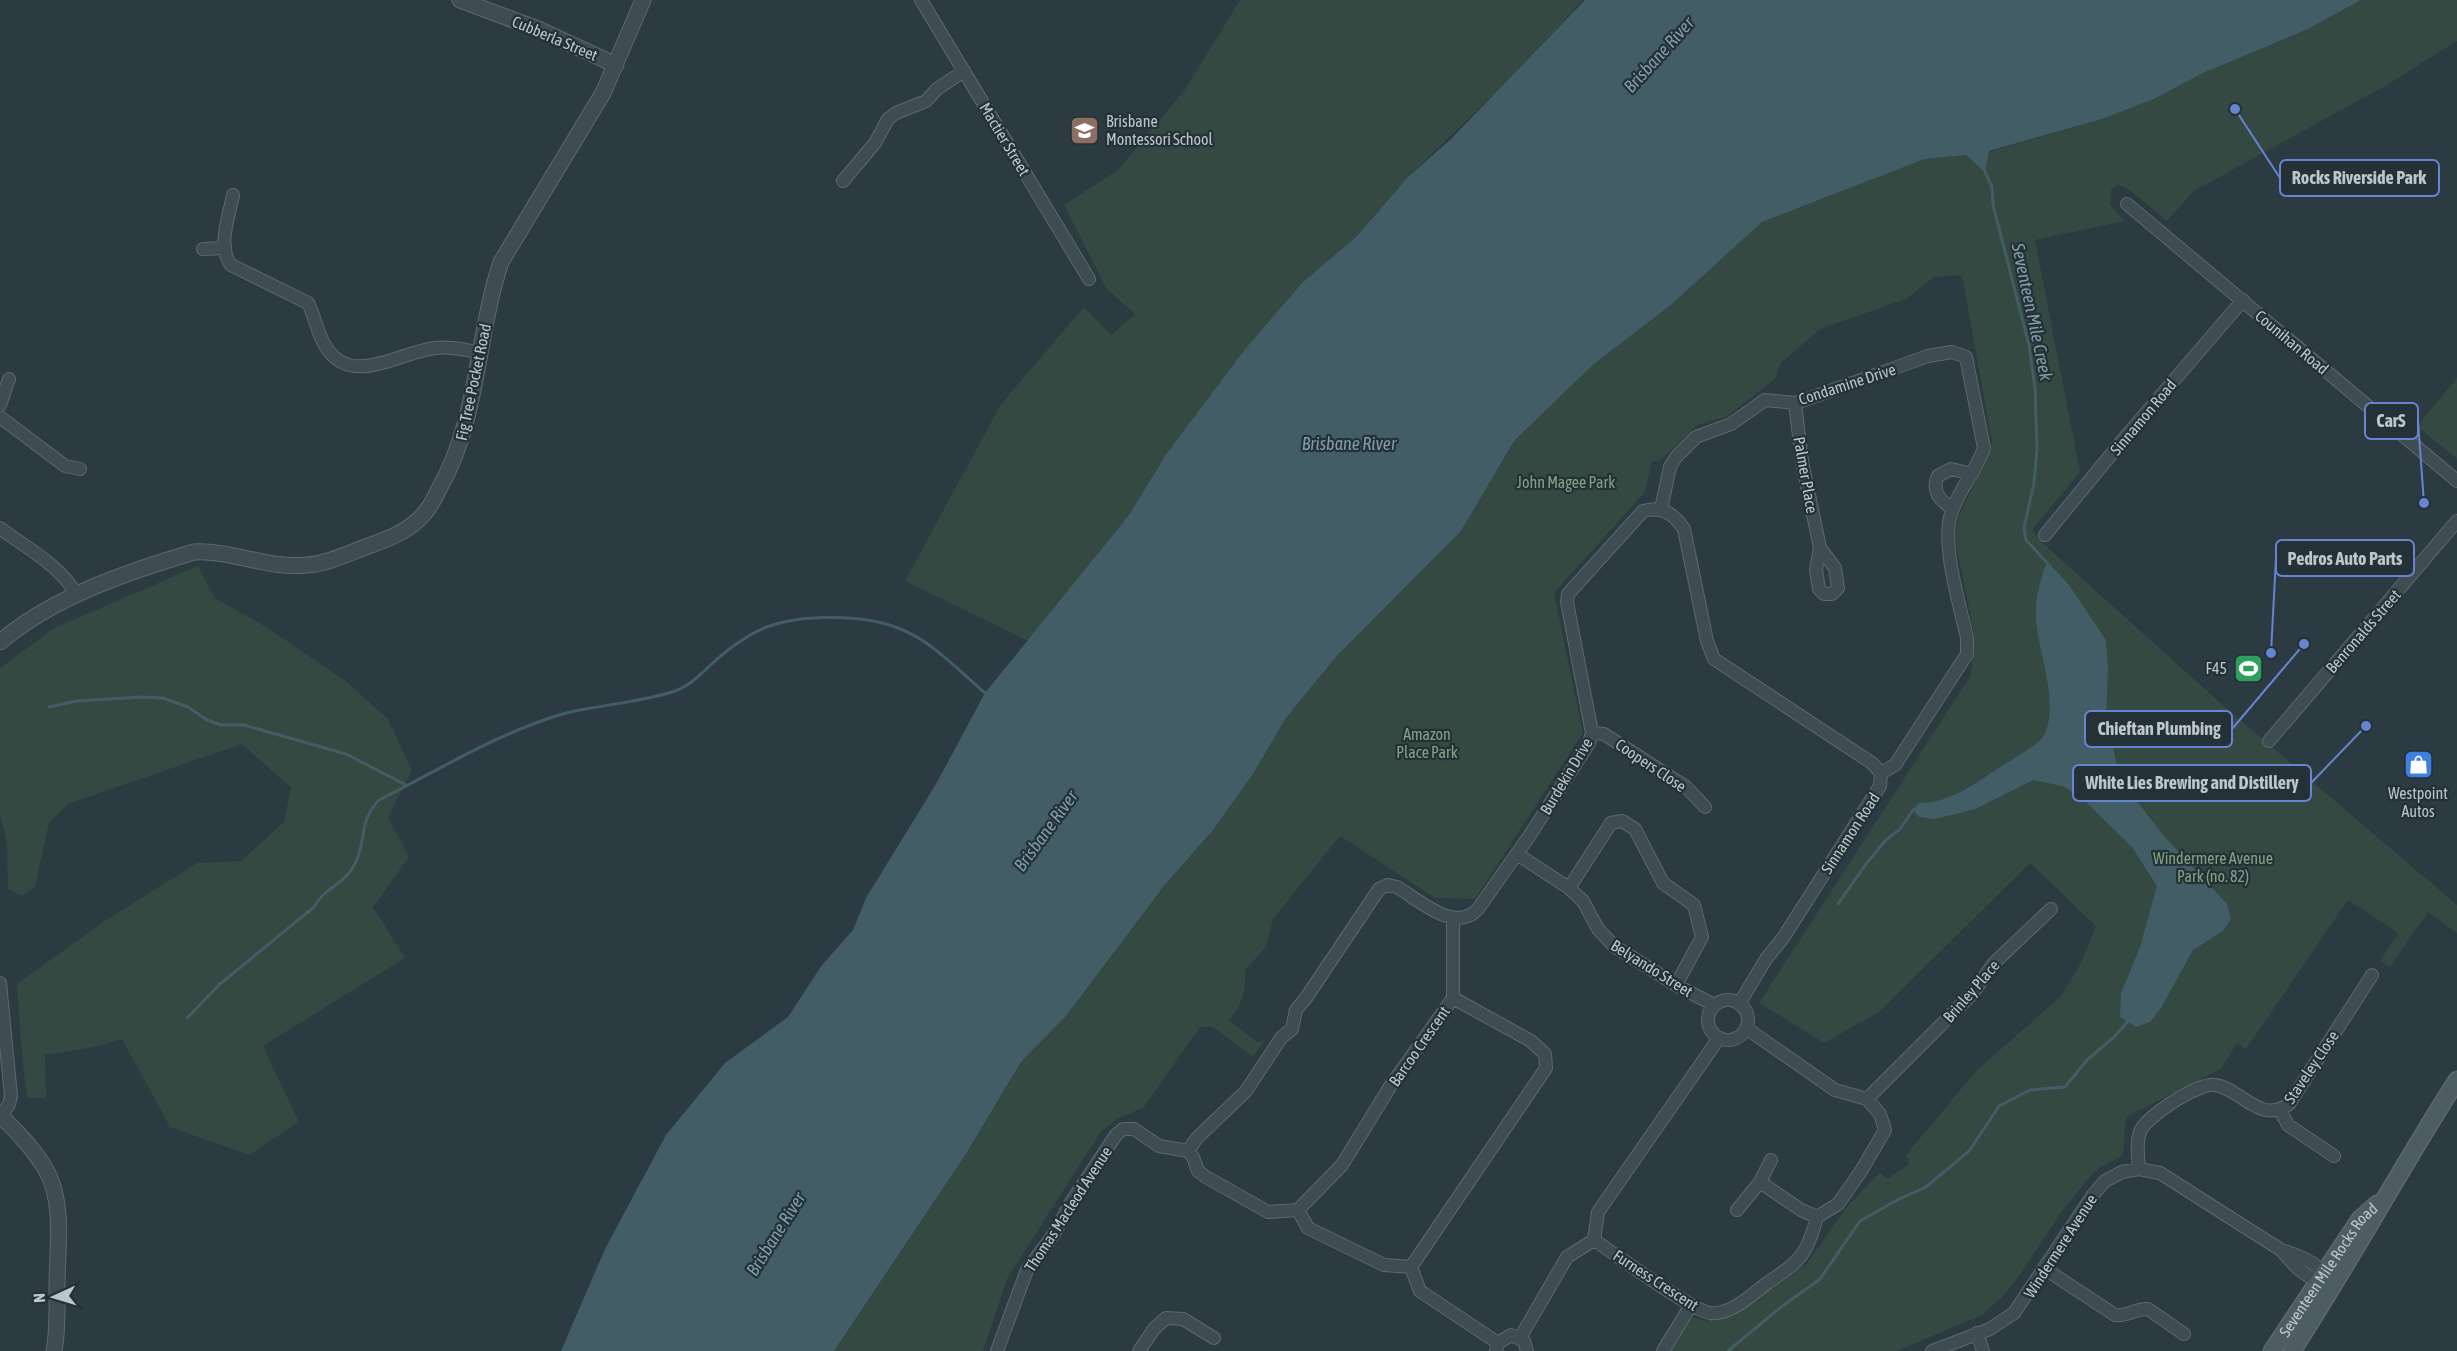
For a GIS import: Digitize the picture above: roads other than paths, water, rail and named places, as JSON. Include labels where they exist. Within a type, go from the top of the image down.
[{"type":"main road","name":"Seventeen Mile Rocks Road","points":[[2272,1351],[2369,1226],[2457,1080]]},
{"type":"main road","name":"Seventeen Mile Rocks Road","points":[[2292,1351],[2325,1280],[2360,1219],[2388,1193]]},
{"type":"street","name":"Cubberla Street","points":[[460,0],[538,29],[616,65]]},
{"type":"street","name":"Fig Tree Pocket Road","points":[[0,642],[32,617],[76,594],[194,552],[212,551],[277,565],[310,565],[340,557],[401,532],[426,511],[451,467],[466,423],[492,289],[501,262],[603,93],[643,0]]},
{"type":"street","name":"Mactier Street","points":[[921,0],[1089,279]]},
{"type":"street","points":[[843,182],[875,143],[888,119],[896,113],[926,101],[937,89],[964,71]]},
{"type":"street","points":[[233,195],[223,248],[231,265],[308,303],[321,338],[329,351],[344,364],[361,368],[432,348],[446,347],[481,353]]},
{"type":"street","name":"Counihan Road","points":[[2127,204],[2457,481]]},
{"type":"street","points":[[203,249],[223,248]]},
{"type":"street","name":"Sinnamon Road","points":[[2046,535],[2127,435],[2243,300]]},
{"type":"street","name":"Condamine Drive","points":[[1661,509],[1670,467],[1676,457],[1696,437],[1731,424],[1765,400],[1795,403],[1928,356],[1952,352],[1961,354],[1966,357],[1969,365],[1984,442],[1980,460],[1953,509],[1947,543],[1968,649],[1960,665]]},
{"type":"street","points":[[0,405],[9,379]]},
{"type":"street","name":"Palmer Place","points":[[1795,403],[1802,461],[1820,548]]},
{"type":"street","points":[[0,417],[65,466],[80,469]]},
{"type":"street","points":[[1953,509],[1936,493],[1938,476],[1952,469],[1972,474]]},
{"type":"street","points":[[1661,509],[1676,518],[1684,529],[1707,641],[1714,659],[1872,763],[1881,773]]},
{"type":"street","name":"Burdekin Drive","points":[[1453,918],[1472,915],[1516,854],[1589,743],[1592,733],[1567,602],[1568,594],[1636,516],[1643,511],[1661,509]]},
{"type":"street","name":"Benronalds Street","points":[[2269,741],[2457,521]]},
{"type":"street","points":[[0,528],[59,573],[69,582],[76,594]]},
{"type":"street","name":"Sinnamon Road","points":[[1738,1004],[1880,786],[1881,773],[1895,765],[1960,665]]},
{"type":"street","name":"Coopers Close","points":[[1592,733],[1604,734],[1686,787],[1705,807]]},
{"type":"street","points":[[1569,888],[1611,823],[1622,821],[1635,829],[1663,883],[1694,905],[1702,937],[1676,985]]},
{"type":"street","name":"Belyando Street","points":[[1516,854],[1569,888],[1583,902],[1607,940],[1676,985],[1714,1005]]},
{"type":"street","points":[[1453,998],[1453,918],[1445,916],[1397,887],[1388,885],[1379,890],[1296,1010],[1292,1029],[1281,1038],[1246,1091],[1197,1138],[1188,1151],[1198,1171],[1268,1212],[1298,1210],[1308,1228],[1384,1265],[1411,1267],[1420,1291],[1497,1347],[1511,1335],[1520,1338],[1526,1345],[1527,1351]]},
{"type":"street","name":"Brinley Place","points":[[1867,1099],[1973,993],[1994,963],[2051,909]]},
{"type":"street","name":"Staveley Close","points":[[2139,1169],[2138,1138],[2143,1126],[2198,1088],[2213,1084],[2223,1087],[2259,1109],[2280,1110],[2289,1104],[2372,975]]},
{"type":"street","points":[[0,983],[11,1096],[1,1116],[33,1150],[46,1169],[54,1192],[57,1221],[54,1351]]},
{"type":"street","name":"Barcoo Crescent","points":[[1298,1210],[1342,1165],[1391,1085],[1453,998],[1531,1041],[1545,1054],[1546,1068],[1411,1267]]},
{"type":"street","points":[[1726,1000],[1738,1004],[1746,1015],[1746,1028],[1737,1037],[1725,1040],[1719,1038],[1710,1029],[1708,1023],[1710,1010],[1714,1005],[1726,1000]]},
{"type":"street","points":[[1746,1028],[1835,1090],[1867,1099],[1880,1114],[1885,1130],[1838,1204],[1817,1217],[1802,1210],[1760,1182]]},
{"type":"street","points":[[1520,1338],[1567,1257],[1594,1240],[1598,1212],[1719,1038]]},
{"type":"street","points":[[2280,1110],[2288,1125],[2334,1156]]},
{"type":"street","name":"Thomas Macleod Avenue","points":[[997,1351],[1028,1270],[1054,1234],[1070,1204],[1116,1135],[1124,1129],[1134,1129],[1159,1146],[1188,1151]]},
{"type":"street","points":[[1737,1210],[1760,1182],[1771,1160]]},
{"type":"street","points":[[2139,1169],[2169,1177],[2281,1250],[2294,1265],[2325,1280]]},
{"type":"street","name":"Windermere Avenue","points":[[1932,1351],[2000,1323],[2014,1313],[2099,1188],[2122,1172],[2139,1169]]},
{"type":"street","name":"Furness Crescent","points":[[1594,1240],[1692,1305],[1710,1313],[1731,1309],[1799,1260],[1810,1240],[1817,1217]]},
{"type":"street","points":[[2045,1269],[2115,1315],[2123,1317],[2141,1309],[2148,1309],[2184,1334]]},
{"type":"street","points":[[1663,1351],[1692,1305]]},
{"type":"street","points":[[1139,1351],[1154,1329],[1166,1318],[1183,1319],[1214,1338]]},
{"type":"street","points":[[1977,1333],[1983,1351]]},
{"type":"water","name":"Brisbane River","points":[[1585,0],[2361,0],[2308,29],[2203,73],[2154,99],[2102,119],[1989,151],[1985,172],[1966,155],[1925,159],[1762,222],[1671,305],[1595,363],[1514,441],[1461,531],[1336,657],[1286,718],[1253,774],[1213,830],[1164,886],[1066,1016],[1021,1062],[966,1154],[834,1351],[561,1351],[605,1249],[666,1135],[725,1063],[788,1017],[822,965],[853,930],[866,898],[936,784],[985,693],[1129,515],[1167,453],[1246,348],[1303,282],[1357,236],[1408,177],[1451,139]]},
{"type":"water","points":[[2047,561],[2069,585],[2106,640],[2108,667],[2106,716],[2116,762],[2136,800],[2163,835],[2227,904],[2231,919],[2223,931],[2193,950],[2161,1008],[2150,1022],[2136,1027],[2120,1017],[2121,993],[2140,947],[2157,886],[2132,847],[2080,796],[2062,786],[2033,780],[1975,809],[1935,819],[1919,817],[1913,810],[1919,803],[1940,800],[1967,788],[2028,750],[2043,737],[2050,710],[2036,619],[2036,603]]},
{"type":"waterway","name":"Seventeen Mile Creek","points":[[1985,172],[1992,187],[1993,205],[2029,345],[2035,388],[2037,449],[2034,483],[2024,528],[2026,540],[2048,564]]},
{"type":"waterway","points":[[187,1018],[220,984],[314,907],[323,895],[345,877],[359,855],[365,824],[372,808],[379,800],[525,727],[579,710],[659,696],[682,688],[725,652],[767,627],[784,622],[824,618],[883,623],[922,640],[985,693]]},
{"type":"waterway","points":[[49,707],[77,701],[163,698],[188,707],[207,720],[221,725],[244,725],[346,754],[406,785]]},
{"type":"waterway","points":[[1838,904],[1866,864],[1916,809]]},
{"type":"waterway","name":"Seventeen Mile Creek","points":[[1728,1351],[1781,1307],[1820,1279],[1860,1221],[1926,1187],[1970,1150],[1999,1106],[2030,1090],[2065,1087],[2087,1060],[2115,1036],[2129,1020]]},
{"type":"place","name":"Rocks Riverside Park","points":[[2235,109]]},
{"type":"place","name":"Brisbane Montessori School","points":[[1085,130]]},
{"type":"place","name":"CarS","points":[[2424,503]]},
{"type":"place","name":"Chieftan Plumbing","points":[[2304,644]]},
{"type":"place","name":"Pedros Auto Parts","points":[[2271,653]]},
{"type":"place","name":"F45","points":[[2248,668]]},
{"type":"place","name":"White Lies Brewing and Distillery","points":[[2366,726]]},
{"type":"place","name":"Westpoint Autos","points":[[2418,765]]},
{"type":"park label","name":"John Magee Park","points":[[1566,482]]},
{"type":"park label","name":"Amazon Place Park","points":[[1427,743]]},
{"type":"park label","name":"Windermere Avenue Park (no. 82)","points":[[2213,867]]}]
